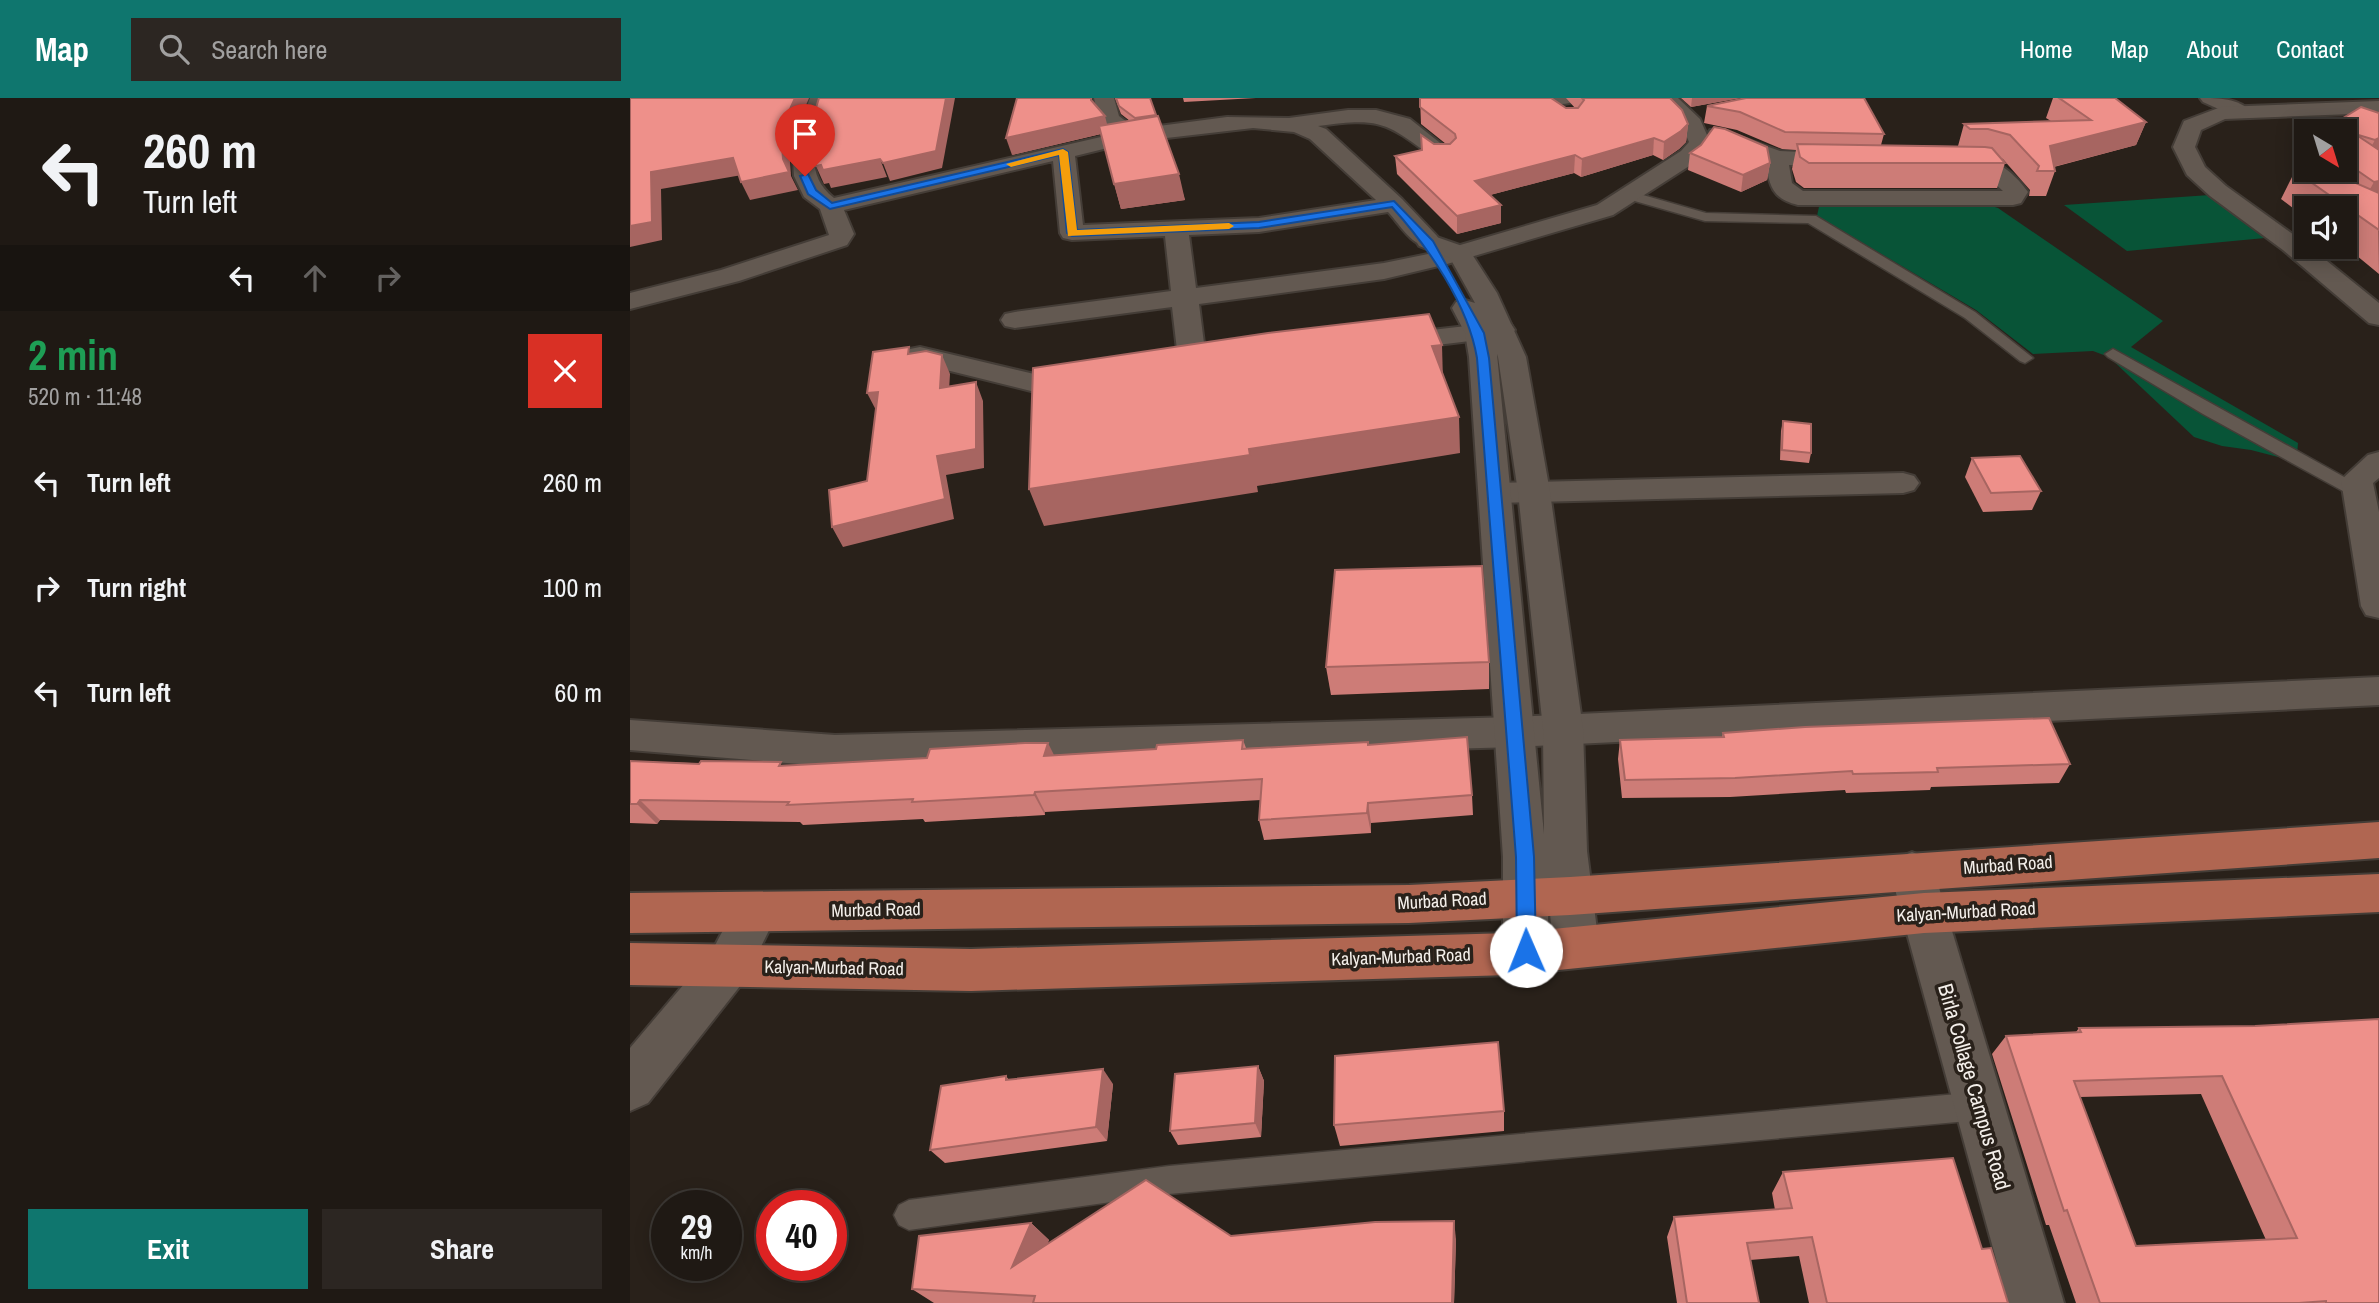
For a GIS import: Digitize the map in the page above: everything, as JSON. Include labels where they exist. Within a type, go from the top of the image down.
[{"type":"highway","name":"Murbad Road","points":[[630,913],[1409,904],[1525,897],[1918,892],[2379,840]]},
{"type":"highway","name":"Kalyan-Murbad Road","points":[[630,964],[971,970],[1510,954],[1918,892],[2379,893]]},
{"type":"street","points":[[630,300],[730,276],[838,240],[842,234],[830,206],[812,192],[805,176],[803,146],[820,98]]},
{"type":"street","points":[[1104,98],[1106,115],[1116,127],[1132,136]]},
{"type":"street","points":[[1015,320],[1384,271],[1442,251],[1605,209],[1689,156],[1700,142],[1691,124],[1666,98]]},
{"type":"street","points":[[2210,98],[2241,112]]},
{"type":"street","points":[[830,206],[1132,136],[1261,122],[1292,124],[1368,107],[1401,124],[1443,154]]},
{"type":"street","points":[[2294,230],[2218,175],[2202,144],[2203,133],[2222,122],[2243,118],[2379,107]]},
{"type":"street","points":[[2348,111],[2379,124]]},
{"type":"street","points":[[2379,114],[2348,111],[2221,113],[2192,125],[2184,147],[2195,170],[2379,317]]},
{"type":"street","points":[[1691,124],[1712,112]]},
{"type":"street","points":[[1292,124],[1318,134],[1442,251],[1490,331],[1512,357],[1534,492],[1563,729],[1570,896],[1576,946]]},
{"type":"street","points":[[1691,124],[1777,158],[1872,161]]},
{"type":"street","points":[[1063,152],[1072,233],[1259,225],[1394,204]]},
{"type":"street","points":[[1777,158],[1781,186],[1798,198],[2012,198],[2016,192],[1993,166],[1980,162],[1926,162]]},
{"type":"street","points":[[1176,229],[1182,298],[1193,367]]},
{"type":"street","points":[[2331,259],[2379,299]]},
{"type":"street","points":[[1356,347],[1490,331]]},
{"type":"street","points":[[1490,331],[1495,493],[1525,857],[1526,951]]},
{"type":"street","points":[[920,355],[1047,386],[1114,377]]},
{"type":"street","points":[[2379,461],[2357,480],[2379,606]]},
{"type":"street","points":[[1495,493],[1903,482]]},
{"type":"street","points":[[630,735],[835,751],[1515,732],[2379,691]]},
{"type":"street","name":"Birla Collage Campus Road","points":[[1918,892],[2036,1303]]},
{"type":"street","points":[[630,1086],[728,966],[756,912]]},
{"type":"lane","points":[[1629,195],[1705,216],[1811,219],[1970,315],[2025,358]]},
{"type":"lane","points":[[2113,354],[2218,416],[2358,492]]},
{"type":"lane","points":[[909,1215],[1169,1180],[1979,1107]]},
{"type":"green space","points":[[2210,195],[2265,238],[2127,251],[2064,205]]},
{"type":"green space","points":[[1976,201],[1998,208],[2163,321],[2131,347],[2298,443],[2297,455],[2278,457],[2222,446],[2194,437],[2109,357],[2093,351],[2033,354],[1976,310],[1817,216],[1820,202]]},
{"type":"building","points":[[630,98],[795,98],[781,129],[783,159],[789,172],[741,182],[733,158],[651,172],[652,222],[630,226]]},
{"type":"building","points":[[819,98],[946,98],[936,151],[883,163],[880,159],[823,170],[821,165],[816,166],[809,146],[812,121]]},
{"type":"building","points":[[1017,98],[1091,98],[1105,116],[1006,138]]},
{"type":"building","points":[[1116,98],[1150,98],[1156,115],[1135,118],[1119,106]]},
{"type":"building","points":[[1420,98],[1551,98],[1566,108],[1578,108],[1584,100],[1582,98],[1670,98],[1682,110],[1688,124],[1664,142],[1654,138],[1582,159],[1575,155],[1475,181],[1501,205],[1457,216],[1395,156],[1422,150],[1421,135],[1434,144],[1450,144],[1456,138],[1455,134],[1420,107]]},
{"type":"building","points":[[1746,98],[1864,98],[1884,134],[1785,132],[1740,112],[1707,106]]},
{"type":"building","points":[[2059,98],[2115,98],[2146,122],[2050,146],[2055,171],[2037,171],[2039,166],[2010,135],[1988,129],[1970,129],[1964,124],[2091,120]]},
{"type":"building","points":[[2361,107],[2379,113],[2379,138],[2375,140],[2357,135],[2357,119],[2342,119]]},
{"type":"building","points":[[1158,116],[1179,174],[1114,184],[1099,126]]},
{"type":"building","points":[[1714,127],[1767,147],[1770,163],[1743,175],[1690,153],[1701,145]]},
{"type":"building","points":[[2357,135],[2379,150],[2379,181],[2374,182],[2357,170]]},
{"type":"building","points":[[1797,144],[1985,147],[1992,148],[2005,163],[1809,163],[1800,157]]},
{"type":"building","points":[[2311,182],[2354,182],[2379,193],[2379,230],[2357,215],[2357,196],[2331,196]]},
{"type":"building","points":[[1429,314],[1442,345],[1432,346],[1459,417],[1249,449],[1250,455],[1029,489],[1033,368],[1268,333]]},
{"type":"building","points":[[909,347],[908,354],[926,351],[942,355],[940,388],[976,382],[976,449],[937,456],[945,499],[832,527],[829,490],[867,481],[878,392],[867,393],[873,352]]},
{"type":"building","points":[[1783,421],[1811,424],[1811,453],[1782,450]]},
{"type":"building","points":[[2020,456],[2041,491],[1991,493],[1972,458]]},
{"type":"building","points":[[1482,566],[1489,662],[1326,667],[1335,570]]},
{"type":"building","points":[[2049,718],[2070,764],[1937,768],[1938,772],[1853,774],[1852,771],[1735,778],[1625,780],[1620,740],[1724,737],[1723,733],[1805,727]]},
{"type":"building","points":[[1467,737],[1472,795],[1368,803],[1367,813],[1259,820],[1262,779],[912,802],[913,799],[787,805],[789,802],[640,800],[637,804],[630,804],[630,761],[699,764],[701,761],[781,762],[779,766],[927,758],[930,749],[1025,743],[1048,743],[1044,756],[1243,740],[1242,749],[1368,742],[1368,745]]},
{"type":"building","points":[[2379,1019],[2379,1303],[2100,1303],[2067,1210],[2064,1211],[2006,1036],[2081,1032],[2079,1028],[2255,1026]],"holes":[[[2222,1076],[2297,1238],[2136,1246],[2074,1081]]]},
{"type":"building","points":[[1498,1042],[1504,1111],[1334,1125],[1335,1056]]},
{"type":"building","points":[[1258,1066],[1255,1123],[1170,1131],[1175,1074]]},
{"type":"building","points":[[1103,1069],[1096,1127],[930,1150],[941,1086],[1006,1076],[1006,1080]]},
{"type":"building","points":[[1953,1158],[1982,1249],[1991,1248],[2008,1303],[1827,1303],[1812,1237],[1747,1243],[1759,1303],[1687,1303],[1674,1217],[1792,1208],[1783,1172]]},
{"type":"building","points":[[1146,1180],[1231,1236],[1375,1222],[1454,1221],[1452,1303],[1033,1303],[1035,1296],[912,1289],[919,1236],[1031,1223],[1012,1267]]},
{"type":"slow traffic","points":[[1011,164],[1063,152],[1072,233],[1229,226]]},
{"type":"route","points":[[805,176],[812,192],[830,206],[1063,152],[1072,233],[1259,225],[1394,204],[1428,241],[1479,333],[1525,857],[1526,951]]}]
